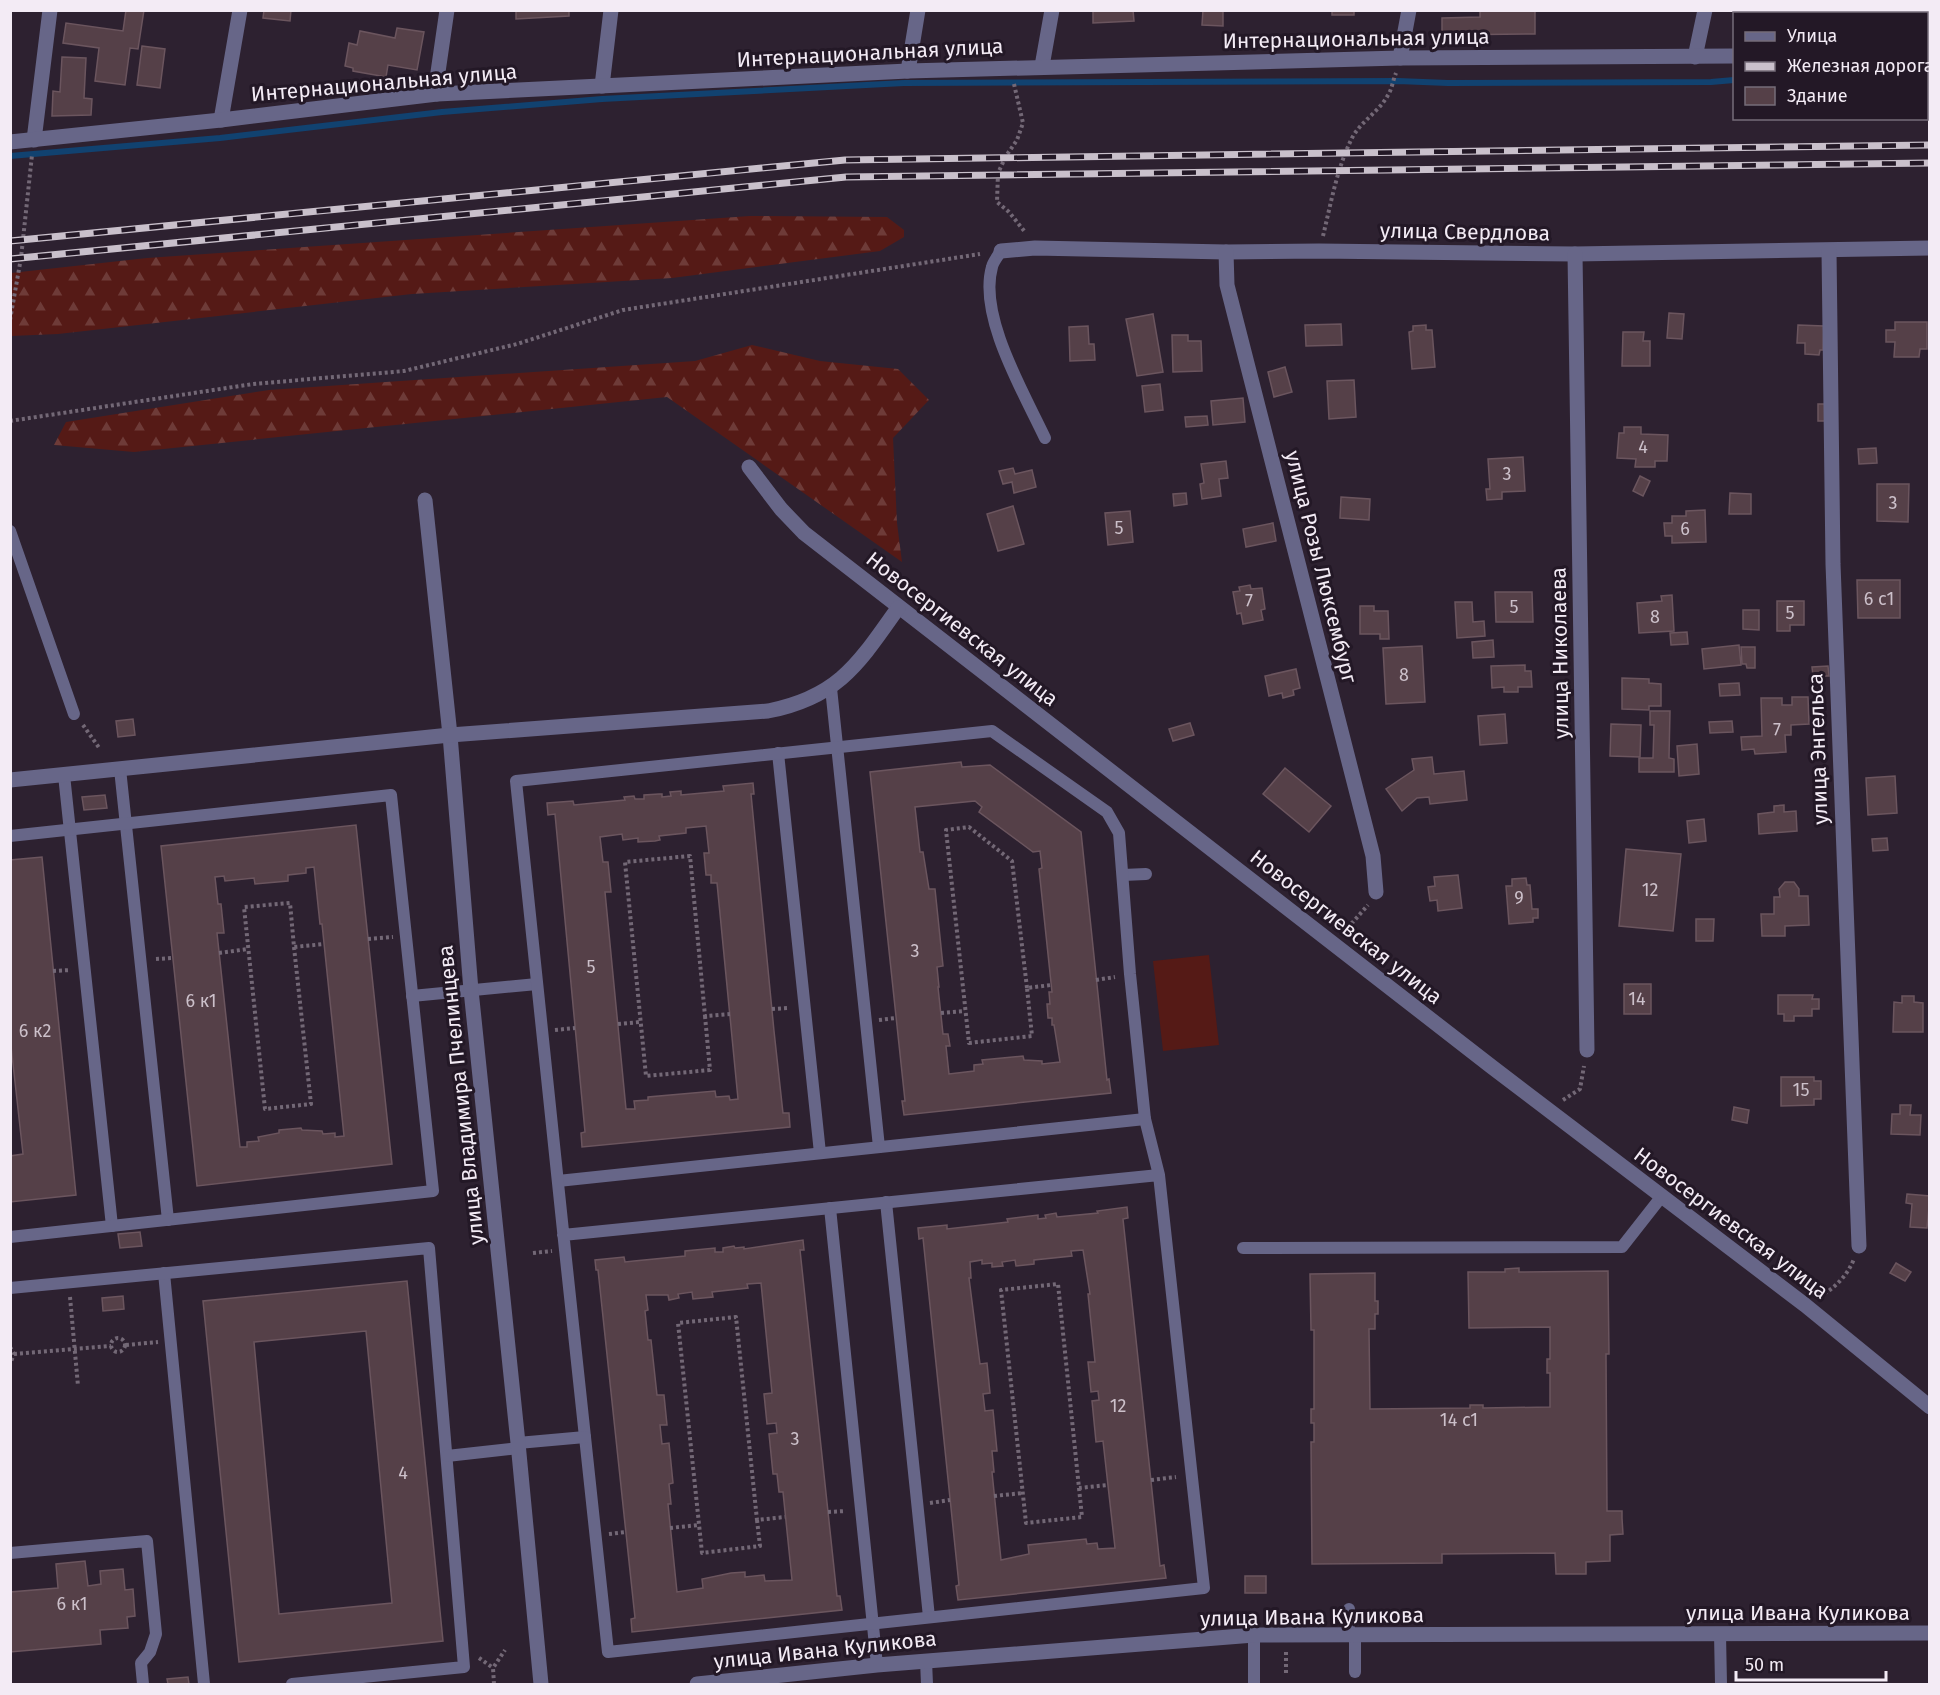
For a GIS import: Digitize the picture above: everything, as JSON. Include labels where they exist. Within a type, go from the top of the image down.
[{"type":"street","points":[[34,140],[50,10]]},
{"type":"street","points":[[221,120],[240,10]]},
{"type":"street","points":[[436,94],[447,10]]},
{"type":"street","points":[[602,86],[611,10]]},
{"type":"street","points":[[908,71],[918,10]]},
{"type":"street","points":[[1042,66],[1052,10]]},
{"type":"street","points":[[1400,58],[1409,10]]},
{"type":"street","points":[[1695,57],[1705,10]]},
{"type":"street","name":"Интернациональная улица","points":[[10,142],[436,94],[1042,66],[1400,58],[1733,56]]},
{"type":"street","name":"улица Свердлова","points":[[1000,251],[1035,248],[1226,252],[1575,254],[1929,248]]},
{"type":"street","name":"улица Энгельса","points":[[1829,251],[1833,564],[1859,1246]]},
{"type":"street","name":"улица Розы Люксембург","points":[[1226,252],[1227,285],[1373,856],[1376,892]]},
{"type":"street","name":"улица Николаева","points":[[1575,254],[1587,1050]]},
{"type":"street","name":"Новосергиевская улица","points":[[749,467],[781,509],[804,533],[898,608],[1805,1305],[1929,1407]]},
{"type":"street","name":"улица Владимира Пчелинцева","points":[[425,500],[450,735],[471,990],[519,1445],[541,1684]]},
{"type":"street","points":[[10,780],[450,735],[768,711],[793,705],[831,688],[857,664],[898,608]]},
{"type":"street","name":"улица Ивана Куликова","points":[[696,1684],[877,1665],[1254,1635],[1929,1633]]},
{"type":"lane","points":[[1000,251],[992,266],[989,286],[996,330],[1045,438]]},
{"type":"lane","points":[[10,531],[74,714]]},
{"type":"lane","points":[[831,688],[879,1147]]},
{"type":"lane","points":[[992,731],[1107,812],[1119,833],[1130,974],[1145,1119],[1160,1175],[1204,1588],[608,1652],[516,781],[778,753],[992,731]]},
{"type":"lane","points":[[778,753],[820,1153]]},
{"type":"lane","points":[[120,770],[168,1220]]},
{"type":"lane","points":[[64,775],[112,1226]]},
{"type":"lane","points":[[10,836],[391,795],[433,1191],[10,1237]]},
{"type":"lane","points":[[1123,875],[1146,874]]},
{"type":"lane","points":[[412,996],[537,984]]},
{"type":"lane","points":[[558,1181],[1145,1119]]},
{"type":"lane","points":[[563,1235],[1160,1175]]},
{"type":"lane","points":[[1244,1248],[1622,1247],[1662,1196]]},
{"type":"lane","points":[[886,1202],[929,1617]]},
{"type":"lane","points":[[830,1208],[877,1665]]},
{"type":"lane","points":[[10,1288],[429,1248],[464,1667],[291,1684]]},
{"type":"lane","points":[[164,1273],[204,1684]]},
{"type":"lane","points":[[447,1456],[585,1437]]},
{"type":"lane","points":[[10,1553],[147,1541],[156,1634],[150,1652],[141,1663],[143,1684]]},
{"type":"lane","points":[[1349,1609],[1355,1672]]},
{"type":"lane","points":[[1720,1634],[1721,1684]]},
{"type":"lane","points":[[1254,1635],[1254,1684]]},
{"type":"lane","points":[[926,1661],[927,1684]]},
{"type":"path","points":[[1319,251],[1340,170],[1352,138],[1358,128],[1372,116],[1388,95],[1400,58]]},
{"type":"path","points":[[1017,67],[1014,72],[1014,84],[1023,123],[1017,140],[998,174],[997,202],[1010,212],[1035,248]]},
{"type":"path","points":[[10,320],[21,258],[31,162]]},
{"type":"path","points":[[10,421],[253,384],[404,372],[517,344],[623,310],[1000,251]]},
{"type":"path","points":[[74,714],[100,749]]},
{"type":"path","points":[[969,827],[1012,861],[1027,988],[1032,1036],[969,1043],[946,830],[969,827]]},
{"type":"path","points":[[690,856],[705,1016],[710,1070],[645,1076],[626,862],[690,856]]},
{"type":"path","points":[[1330,940],[1364,911],[1376,892]]},
{"type":"path","points":[[290,903],[294,947],[311,1104],[265,1109],[244,908],[290,903]]},
{"type":"path","points":[[368,939],[406,935]]},
{"type":"path","points":[[294,947],[324,944]]},
{"type":"path","points":[[219,953],[248,950]]},
{"type":"path","points":[[53,971],[72,969]]},
{"type":"path","points":[[1027,988],[1051,985]]},
{"type":"path","points":[[940,1013],[965,1011]]},
{"type":"path","points":[[705,1016],[730,1014]]},
{"type":"path","points":[[618,1024],[640,1022]]},
{"type":"path","points":[[1549,1110],[1580,1089],[1587,1050]]},
{"type":"path","points":[[1805,1305],[1831,1290],[1849,1271],[1859,1246]]},
{"type":"path","points":[[69,1282],[78,1386]]},
{"type":"path","points":[[1058,1284],[1079,1488],[1082,1517],[1026,1523],[1001,1290],[1058,1284]]},
{"type":"path","points":[[736,1317],[757,1520],[760,1546],[702,1552],[678,1323],[736,1317]]},
{"type":"path","points":[[111,1346],[114,1339],[118,1337],[126,1345]]},
{"type":"path","points":[[126,1345],[163,1341]]},
{"type":"path","points":[[111,1346],[115,1352],[119,1352],[126,1345]]},
{"type":"path","points":[[14,1354],[111,1346]]},
{"type":"path","points":[[10,1347],[14,1354]]},
{"type":"path","points":[[10,1364],[14,1354]]},
{"type":"path","points":[[1151,1480],[1192,1476]]},
{"type":"path","points":[[1079,1488],[1108,1485]]},
{"type":"path","points":[[994,1496],[1023,1493]]},
{"type":"path","points":[[757,1520],[785,1517]]},
{"type":"path","points":[[670,1528],[699,1525]]},
{"type":"path","points":[[494,1684],[493,1668],[505,1650]]},
{"type":"path","points":[[471,1651],[493,1668]]},
{"type":"green space","points":[[750,216],[887,217],[904,230],[904,237],[880,251],[672,278],[412,294],[58,334],[11,336],[11,273],[147,258]]},
{"type":"green space","points":[[752,345],[820,361],[898,369],[929,400],[893,438],[897,523],[902,562],[667,397],[134,452],[54,445],[66,422],[269,390],[695,361]]},
{"type":"green space","points":[[1209,955],[1219,1045],[1163,1051],[1153,961]]},
{"type":"building","points":[[126,10],[144,10],[138,49],[130,48],[125,85],[95,81],[99,48],[63,43],[66,23],[123,31]]},
{"type":"building","points":[[264,10],[291,10],[290,21],[263,18]]},
{"type":"building","points":[[516,10],[569,10],[569,16],[516,19]]},
{"type":"building","points":[[1093,10],[1133,10],[1134,21],[1093,23]]},
{"type":"building","points":[[1203,10],[1223,10],[1223,26],[1202,25]]},
{"type":"building","points":[[1332,10],[1354,10],[1354,15],[1332,15]]},
{"type":"building","points":[[1480,10],[1535,10],[1535,34],[1442,35],[1442,18],[1480,17]]},
{"type":"building","points":[[397,28],[424,32],[417,70],[388,65],[386,77],[353,71],[353,68],[345,66],[349,43],[357,45],[360,31],[395,38]]},
{"type":"building","points":[[142,46],[165,49],[160,88],[137,85]]},
{"type":"building","points":[[62,57],[86,58],[84,98],[92,99],[91,115],[52,116],[53,91],[60,92]]},
{"type":"building","points":[[1669,313],[1684,314],[1682,339],[1667,338]]},
{"type":"building","points":[[1153,314],[1163,372],[1137,376],[1126,319]]},
{"type":"building","points":[[1895,322],[1927,322],[1927,349],[1920,349],[1919,357],[1894,357],[1895,342],[1886,342],[1886,330],[1895,330]]},
{"type":"building","points":[[1341,324],[1342,345],[1306,346],[1305,325]]},
{"type":"building","points":[[1426,325],[1426,330],[1432,330],[1435,367],[1412,369],[1409,332],[1413,331],[1413,326]]},
{"type":"building","points":[[1798,325],[1824,326],[1823,350],[1820,350],[1819,355],[1805,354],[1805,343],[1797,343]]},
{"type":"building","points":[[1088,326],[1089,344],[1094,344],[1095,360],[1070,361],[1069,327]]},
{"type":"building","points":[[1623,332],[1644,332],[1643,341],[1650,341],[1650,366],[1622,366]]},
{"type":"building","points":[[1172,335],[1188,335],[1188,341],[1201,341],[1202,371],[1173,372]]},
{"type":"building","points":[[1285,367],[1292,392],[1274,397],[1268,372]]},
{"type":"building","points":[[1354,380],[1356,417],[1329,419],[1327,381]]},
{"type":"building","points":[[1160,384],[1163,410],[1145,412],[1142,386]]},
{"type":"building","points":[[1243,398],[1245,422],[1213,425],[1211,401]]},
{"type":"building","points":[[1818,404],[1826,404],[1826,421],[1818,421]]},
{"type":"building","points":[[1207,416],[1208,425],[1186,427],[1185,417]]},
{"type":"building","points":[[1624,427],[1641,427],[1641,434],[1668,435],[1667,461],[1655,461],[1655,467],[1635,467],[1636,459],[1617,458],[1619,433],[1624,433]]},
{"type":"building","points":[[1876,448],[1877,463],[1859,464],[1858,449]]},
{"type":"building","points":[[1523,457],[1525,491],[1502,492],[1502,499],[1487,500],[1486,489],[1490,489],[1488,459]]},
{"type":"building","points":[[1226,461],[1228,478],[1219,479],[1221,496],[1202,499],[1200,484],[1204,483],[1201,464]]},
{"type":"building","points":[[1013,468],[1015,474],[1032,470],[1036,487],[1014,493],[1012,482],[1003,484],[999,471]]},
{"type":"building","points":[[1640,476],[1650,481],[1643,496],[1633,491]]},
{"type":"building","points":[[1877,484],[1909,484],[1908,522],[1877,521]]},
{"type":"building","points":[[1186,493],[1187,504],[1174,506],[1173,494]]},
{"type":"building","points":[[1730,493],[1751,494],[1751,514],[1729,514]]},
{"type":"building","points":[[1341,497],[1370,499],[1369,520],[1340,518]]},
{"type":"building","points":[[1013,506],[1024,544],[998,551],[987,514]]},
{"type":"building","points":[[1705,510],[1706,542],[1672,543],[1672,536],[1665,536],[1664,523],[1672,523],[1672,516],[1686,516],[1686,511]]},
{"type":"building","points":[[1130,511],[1133,542],[1108,545],[1105,513]]},
{"type":"building","points":[[1273,523],[1276,541],[1246,547],[1243,529]]},
{"type":"building","points":[[1857,580],[1900,580],[1900,618],[1858,618]]},
{"type":"building","points":[[1250,585],[1251,589],[1262,588],[1265,609],[1261,610],[1263,620],[1243,624],[1241,613],[1237,614],[1233,592],[1240,591],[1239,587]]},
{"type":"building","points":[[1495,592],[1532,592],[1533,622],[1496,622]]},
{"type":"building","points":[[1672,595],[1674,631],[1639,633],[1637,603],[1662,601],[1661,596]]},
{"type":"building","points":[[1777,601],[1804,601],[1804,625],[1790,625],[1790,631],[1777,631]]},
{"type":"building","points":[[1455,602],[1472,602],[1473,622],[1484,621],[1485,636],[1457,638]]},
{"type":"building","points":[[1360,606],[1374,606],[1374,611],[1388,611],[1389,639],[1380,639],[1380,634],[1360,634]]},
{"type":"building","points":[[1743,610],[1759,610],[1759,630],[1743,629]]},
{"type":"building","points":[[1687,632],[1688,644],[1671,645],[1670,633]]},
{"type":"building","points":[[1493,640],[1494,657],[1473,658],[1472,642]]},
{"type":"building","points":[[1739,645],[1741,665],[1704,669],[1702,649]]},
{"type":"building","points":[[1422,646],[1425,702],[1386,704],[1383,648]]},
{"type":"building","points":[[1741,647],[1755,647],[1755,668],[1747,668],[1746,664],[1742,664]]},
{"type":"building","points":[[1525,665],[1525,671],[1531,671],[1532,687],[1518,687],[1518,692],[1504,692],[1504,687],[1492,688],[1491,666]]},
{"type":"building","points":[[1828,666],[1829,676],[1813,676],[1812,667]]},
{"type":"building","points":[[1296,669],[1300,688],[1293,690],[1294,695],[1283,698],[1282,693],[1269,696],[1265,676]]},
{"type":"building","points":[[1622,678],[1649,679],[1649,683],[1661,684],[1661,706],[1649,706],[1649,710],[1622,709]]},
{"type":"building","points":[[1739,683],[1740,695],[1720,696],[1719,684]]},
{"type":"building","points":[[1792,697],[1808,697],[1809,724],[1791,725],[1791,735],[1785,735],[1786,752],[1755,754],[1754,749],[1742,750],[1741,737],[1762,736],[1761,698],[1782,698],[1782,705],[1792,705]]},
{"type":"building","points":[[1650,711],[1670,711],[1669,758],[1674,759],[1674,772],[1639,772],[1639,758],[1653,758],[1654,725],[1650,725]]},
{"type":"building","points":[[1505,714],[1507,743],[1480,745],[1478,716]]},
{"type":"building","points":[[133,719],[135,735],[118,737],[116,721]]},
{"type":"building","points":[[1732,721],[1733,732],[1710,733],[1709,722]]},
{"type":"building","points":[[1190,723],[1194,735],[1173,741],[1169,729]]},
{"type":"building","points":[[1611,724],[1641,725],[1640,757],[1610,756]]},
{"type":"building","points":[[1697,744],[1699,774],[1679,776],[1677,746]]},
{"type":"building","points":[[1432,757],[1434,774],[1464,771],[1467,800],[1430,804],[1429,797],[1417,798],[1402,811],[1386,789],[1414,770],[1412,759]]},
{"type":"building","points":[[961,762],[962,767],[990,765],[1081,832],[1107,1080],[1109,1079],[1111,1093],[904,1115],[902,1101],[905,1101],[870,772]],"holes":[[[975,801],[982,807],[979,812],[1033,852],[1040,851],[1042,868],[1039,869],[1052,992],[1049,992],[1050,1004],[1047,1004],[1048,1018],[1052,1018],[1052,1025],[1054,1025],[1060,1062],[1042,1064],[1042,1061],[1024,1060],[1023,1056],[982,1060],[983,1064],[974,1065],[974,1071],[949,1074],[946,1046],[950,1046],[948,1034],[943,1034],[938,987],[937,967],[943,966],[935,889],[929,889],[923,852],[920,852],[915,807]]]},
{"type":"building","points":[[1285,768],[1331,806],[1309,832],[1263,794]]},
{"type":"building","points":[[1895,776],[1897,813],[1868,815],[1866,778]]},
{"type":"building","points":[[753,783],[754,794],[751,794],[774,1031],[783,1113],[789,1113],[790,1127],[582,1147],[581,1133],[585,1132],[555,814],[548,815],[547,803],[573,801],[574,805],[625,800],[624,797],[634,796],[635,799],[644,799],[644,795],[671,796],[670,792],[681,791],[681,795],[724,791],[723,786]],"holes":[[[706,826],[709,853],[704,853],[706,875],[711,875],[711,883],[717,883],[738,1099],[730,1100],[729,1096],[716,1097],[715,1091],[648,1097],[648,1100],[634,1101],[635,1109],[626,1109],[605,892],[611,892],[608,862],[603,862],[600,837],[622,834],[623,840],[638,838],[638,842],[655,841],[660,840],[659,836],[686,833],[686,828]]]},
{"type":"building","points":[[105,795],[107,808],[84,810],[82,797]]},
{"type":"building","points":[[1784,805],[1784,812],[1796,811],[1797,831],[1759,834],[1758,814],[1774,812],[1774,806]]},
{"type":"building","points":[[1704,819],[1706,841],[1689,843],[1687,821]]},
{"type":"building","points":[[356,825],[392,1164],[197,1186],[161,846]],"holes":[[[314,867],[320,924],[322,924],[344,1136],[335,1137],[335,1133],[323,1134],[322,1131],[302,1130],[301,1128],[279,1130],[279,1133],[258,1137],[259,1141],[247,1142],[247,1147],[240,1147],[217,933],[224,933],[215,877],[224,876],[225,881],[254,878],[255,884],[288,881],[288,875],[306,873],[306,868]]]},
{"type":"building","points":[[1887,838],[1888,850],[1873,851],[1872,839]]},
{"type":"building","points":[[1626,849],[1681,854],[1673,931],[1619,926]]},
{"type":"building","points":[[42,857],[76,1195],[10,1202],[10,1156],[23,1154],[10,1037],[10,860]]},
{"type":"building","points":[[1458,875],[1462,908],[1438,911],[1437,900],[1430,901],[1428,887],[1435,886],[1434,877]]},
{"type":"building","points":[[1526,878],[1527,885],[1530,885],[1532,909],[1538,909],[1538,918],[1533,918],[1533,922],[1509,924],[1506,886],[1512,886],[1512,879]]},
{"type":"building","points":[[1785,882],[1794,882],[1799,889],[1799,896],[1808,896],[1809,925],[1785,926],[1785,936],[1762,936],[1761,914],[1774,914],[1774,897],[1780,897],[1779,889]]},
{"type":"building","points":[[1696,919],[1714,919],[1713,941],[1696,941]]},
{"type":"building","points":[[1624,984],[1651,984],[1651,1014],[1624,1014]]},
{"type":"building","points":[[1778,995],[1813,995],[1812,999],[1819,999],[1819,1009],[1812,1009],[1812,1016],[1794,1016],[1794,1021],[1784,1021],[1784,1014],[1778,1014]]},
{"type":"building","points":[[1902,996],[1914,996],[1914,1002],[1923,1003],[1923,1032],[1893,1032],[1894,1002],[1902,1003]]},
{"type":"building","points":[[1781,1077],[1814,1077],[1814,1081],[1821,1081],[1821,1099],[1814,1099],[1814,1105],[1781,1106]]},
{"type":"building","points":[[1900,1105],[1911,1105],[1910,1115],[1921,1115],[1920,1135],[1891,1134],[1892,1114],[1900,1114]]},
{"type":"building","points":[[1734,1107],[1749,1110],[1747,1123],[1732,1120]]},
{"type":"building","points":[[1907,1194],[1930,1196],[1927,1228],[1910,1227],[1912,1204],[1906,1203]]},
{"type":"building","points":[[1127,1207],[1128,1218],[1123,1219],[1160,1566],[1164,1565],[1166,1578],[958,1600],[956,1586],[959,1585],[923,1238],[919,1239],[918,1228],[947,1225],[947,1229],[1008,1222],[1007,1219],[1038,1215],[1038,1219],[1056,1213],[1057,1217],[1098,1213],[1097,1211]],"holes":[[[1083,1250],[1090,1294],[1088,1294],[1095,1362],[1088,1362],[1091,1392],[1098,1391],[1099,1400],[1092,1401],[1096,1442],[1103,1441],[1115,1548],[1098,1549],[1097,1543],[1087,1544],[1086,1539],[1028,1545],[1029,1554],[1001,1560],[992,1472],[994,1472],[992,1451],[997,1451],[993,1410],[985,1411],[983,1394],[990,1393],[987,1363],[980,1364],[969,1278],[971,1278],[970,1262],[982,1260],[982,1264],[992,1263],[992,1267],[1003,1266],[1002,1262],[1015,1260],[1016,1266],[1034,1264],[1034,1260],[1072,1256],[1071,1251]]]},
{"type":"building","points":[[140,1232],[142,1246],[120,1248],[118,1234]]},
{"type":"building","points":[[803,1240],[804,1250],[800,1250],[837,1596],[840,1596],[842,1610],[632,1632],[631,1619],[635,1618],[598,1270],[596,1270],[595,1260],[624,1257],[625,1262],[685,1256],[685,1251],[715,1248],[715,1252],[723,1252],[723,1248],[734,1246],[735,1248],[744,1247],[744,1249]],"holes":[[[761,1283],[772,1393],[764,1394],[767,1424],[776,1423],[777,1433],[769,1434],[773,1474],[777,1474],[779,1492],[783,1492],[792,1580],[765,1581],[764,1575],[745,1577],[745,1572],[731,1573],[702,1579],[703,1588],[677,1592],[668,1504],[671,1504],[669,1484],[673,1483],[669,1443],[662,1444],[660,1425],[667,1425],[664,1395],[657,1395],[651,1340],[648,1340],[646,1295],[668,1295],[669,1300],[679,1298],[678,1294],[692,1292],[693,1299],[713,1297],[712,1292],[748,1288],[747,1284]]]},
{"type":"building","points":[[1896,1263],[1911,1272],[1905,1281],[1890,1273]]},
{"type":"building","points":[[1519,1268],[1519,1272],[1608,1271],[1607,1511],[1622,1511],[1623,1534],[1610,1535],[1610,1561],[1586,1562],[1586,1574],[1556,1574],[1555,1553],[1442,1554],[1442,1563],[1312,1564],[1311,1442],[1314,1442],[1314,1423],[1311,1423],[1311,1409],[1314,1409],[1314,1330],[1311,1330],[1310,1274],[1375,1273],[1375,1301],[1378,1301],[1378,1314],[1375,1314],[1375,1329],[1369,1329],[1370,1409],[1470,1408],[1470,1405],[1483,1405],[1483,1408],[1550,1407],[1550,1373],[1547,1373],[1547,1359],[1550,1359],[1550,1327],[1469,1328],[1468,1272],[1505,1272],[1505,1269]]},
{"type":"building","points":[[407,1281],[443,1641],[239,1662],[203,1301]],"holes":[[[366,1331],[392,1603],[279,1614],[254,1342]]]},
{"type":"building","points":[[123,1296],[124,1309],[103,1311],[102,1298]]},
{"type":"building","points":[[85,1561],[88,1586],[101,1584],[100,1571],[123,1569],[125,1590],[133,1589],[135,1616],[127,1617],[128,1628],[100,1630],[101,1644],[10,1652],[10,1592],[58,1588],[56,1564]]},
{"type":"building","points":[[1245,1576],[1266,1576],[1266,1593],[1245,1593]]},
{"type":"building","points":[[188,1677],[189,1684],[168,1684],[167,1679]]},
{"type":"waterway","points":[[10,156],[220,138],[442,112],[602,99],[904,83],[1398,81],[1448,83],[1733,80]]},
{"type":"railway","points":[[10,241],[845,160],[1930,145]]},
{"type":"railway","points":[[10,259],[846,177],[1930,163]]}]
